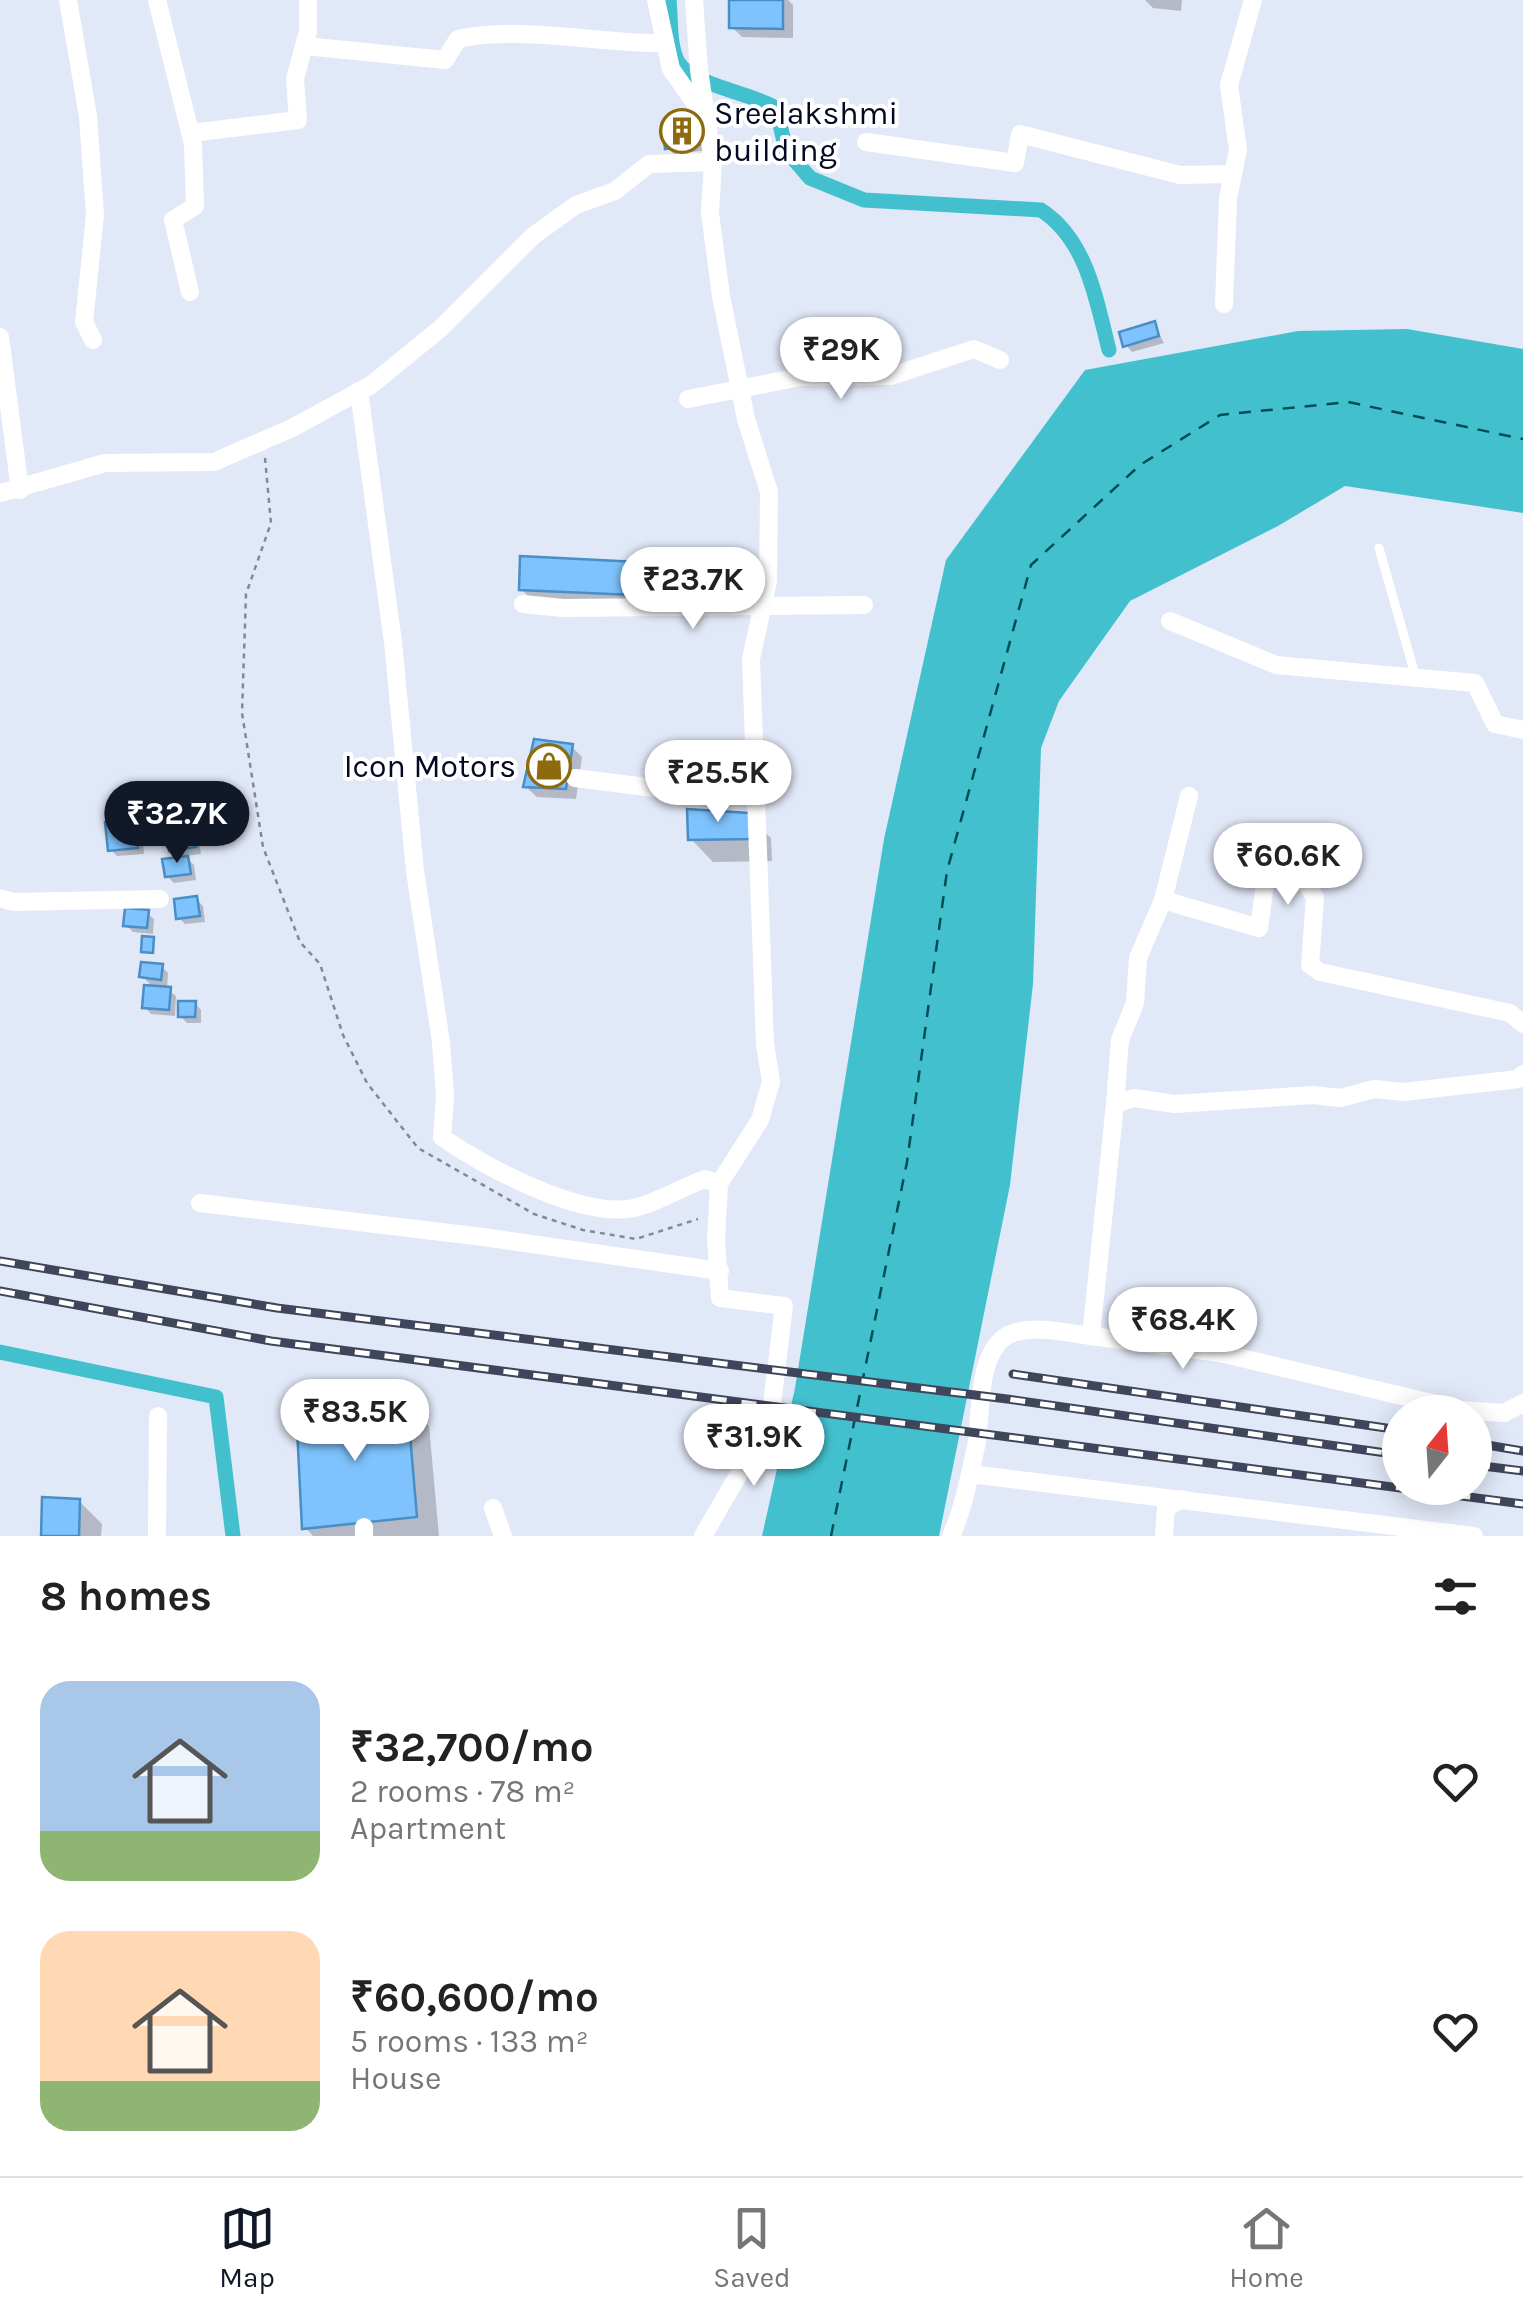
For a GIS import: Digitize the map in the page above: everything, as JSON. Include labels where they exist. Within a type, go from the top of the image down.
[{"type":"street","points":[[68,0],[79,47],[94,198],[84,322],[93,340]]},
{"type":"street","points":[[157,0],[191,133],[195,206],[173,220],[190,292]]},
{"type":"street","points":[[191,133],[298,120],[295,80],[305,46],[308,0]]},
{"type":"street","points":[[656,0],[671,69],[706,120]]},
{"type":"street","points":[[694,0],[713,162],[710,213],[741,391],[770,492],[768,581],[751,659],[765,1044],[770,1082],[760,1120],[719,1184],[720,1298],[784,1306],[770,1420],[703,1536]]},
{"type":"street","points":[[1224,304],[1238,150],[1229,85],[1253,0]]},
{"type":"street","points":[[305,46],[444,60],[458,39],[490,32],[610,44],[664,43]]},
{"type":"street","points":[[866,142],[1016,163],[1020,134],[1180,175],[1233,174]]},
{"type":"street","points":[[0,493],[105,462],[214,462],[263,441],[359,391],[441,328],[534,236],[576,205],[615,191],[649,164],[713,162]]},
{"type":"street","points":[[0,336],[20,490]]},
{"type":"street","points":[[688,399],[800,377],[891,376],[974,349],[1000,360]]},
{"type":"street","points":[[359,391],[391,626],[415,871],[440,1042],[445,1096],[442,1137],[465,1154],[555,1197],[599,1208],[635,1208],[705,1178],[719,1184]]},
{"type":"street","points":[[523,604],[563,608],[864,605]]},
{"type":"street","points":[[1170,621],[1276,665],[1475,682],[1495,724],[1523,730]]},
{"type":"street","points":[[576,778],[678,791],[754,794]]},
{"type":"street","points":[[1091,1336],[1120,1040],[1135,1003],[1138,958],[1162,900],[1189,796]]},
{"type":"street","points":[[1162,900],[1259,928],[1266,876]]},
{"type":"street","points":[[1306,882],[1314,898],[1310,965],[1320,972],[1510,1013],[1523,1024]]},
{"type":"street","points":[[0,898],[13,902],[160,899]]},
{"type":"street","points":[[1115,1104],[1134,1098],[1174,1104],[1341,1098],[1374,1089],[1435,1089],[1518,1079],[1523,1074]]},
{"type":"street","points":[[200,1203],[720,1271]]},
{"type":"street","points":[[951,1536],[962,1513],[964,1486],[977,1444],[976,1410],[992,1352],[1012,1333],[1043,1330],[1220,1353],[1462,1410],[1504,1414],[1523,1403]]},
{"type":"street","points":[[157,1536],[158,1416]]},
{"type":"street","points":[[970,1474],[1474,1536]]},
{"type":"street","points":[[1164,1536],[1166,1508],[1182,1499]]},
{"type":"street","points":[[492,1508],[503,1536]]},
{"type":"lane","points":[[1379,548],[1416,678]]},
{"type":"path","points":[[263,441],[270,523],[246,594],[242,713],[263,846],[300,942],[320,964],[342,1035],[367,1083],[418,1148],[534,1214],[584,1230],[636,1239],[718,1211]]},
{"type":"water","points":[[1407,329],[1523,349],[1523,513],[1345,486],[1278,526],[1130,601],[1059,701],[1041,748],[1033,984],[1010,1185],[939,1536],[762,1536],[795,1388],[884,839],[946,560],[1085,370],[1298,331]]},
{"type":"building","points":[[729,0],[783,0],[783,29],[729,28]]},
{"type":"building","name":"Sreelakshmi building","points":[[700,118],[703,144],[665,149],[662,122]]},
{"type":"building","points":[[1155,321],[1159,336],[1123,347],[1119,332]]},
{"type":"building","points":[[520,556],[657,563],[656,596],[519,590]]},
{"type":"building","name":"Icon Motors","points":[[534,739],[573,744],[566,789],[523,787]]},
{"type":"building","points":[[687,809],[749,813],[751,839],[688,840]]},
{"type":"building","points":[[136,819],[138,848],[108,851],[105,822]]},
{"type":"building","points":[[192,824],[196,847],[169,851],[166,828]]},
{"type":"building","points":[[188,856],[191,874],[165,877],[162,859]]},
{"type":"building","points":[[197,896],[200,916],[176,919],[174,899]]},
{"type":"building","points":[[125,908],[149,910],[147,928],[123,926]]},
{"type":"building","points":[[142,936],[154,937],[153,953],[141,952]]},
{"type":"building","points":[[141,962],[163,964],[161,980],[139,977]]},
{"type":"building","points":[[144,985],[171,987],[169,1010],[142,1008]]},
{"type":"building","points":[[178,1001],[196,1001],[195,1017],[178,1017]]},
{"type":"building","points":[[407,1400],[417,1517],[302,1529],[296,1407]]},
{"type":"building","points":[[42,1497],[80,1499],[79,1536],[41,1536]]},
{"type":"waterway","points":[[669,0],[678,62],[695,77],[776,108],[786,150],[810,178],[864,200],[1041,210],[1057,223],[1079,254],[1094,291],[1109,350]]},
{"type":"waterway","points":[[0,1352],[216,1397],[233,1536]]},
{"type":"ferry route","points":[[831,1536],[907,1162],[947,871],[1031,565],[1140,465],[1220,415],[1348,402],[1523,439]]},
{"type":"railway","points":[[0,1261],[277,1308],[1007,1399],[1382,1452]]},
{"type":"railway","points":[[0,1291],[271,1341],[1523,1504]]},
{"type":"railway","points":[[1013,1374],[1382,1427]]},
{"type":"railway","points":[[1492,1446],[1523,1451]]},
{"type":"railway","points":[[1492,1467],[1523,1471]]},
{"type":"place","name":"Sreelakshmi building","points":[[682,131]]},
{"type":"place","name":"Icon Motors","points":[[549,766]]}]
